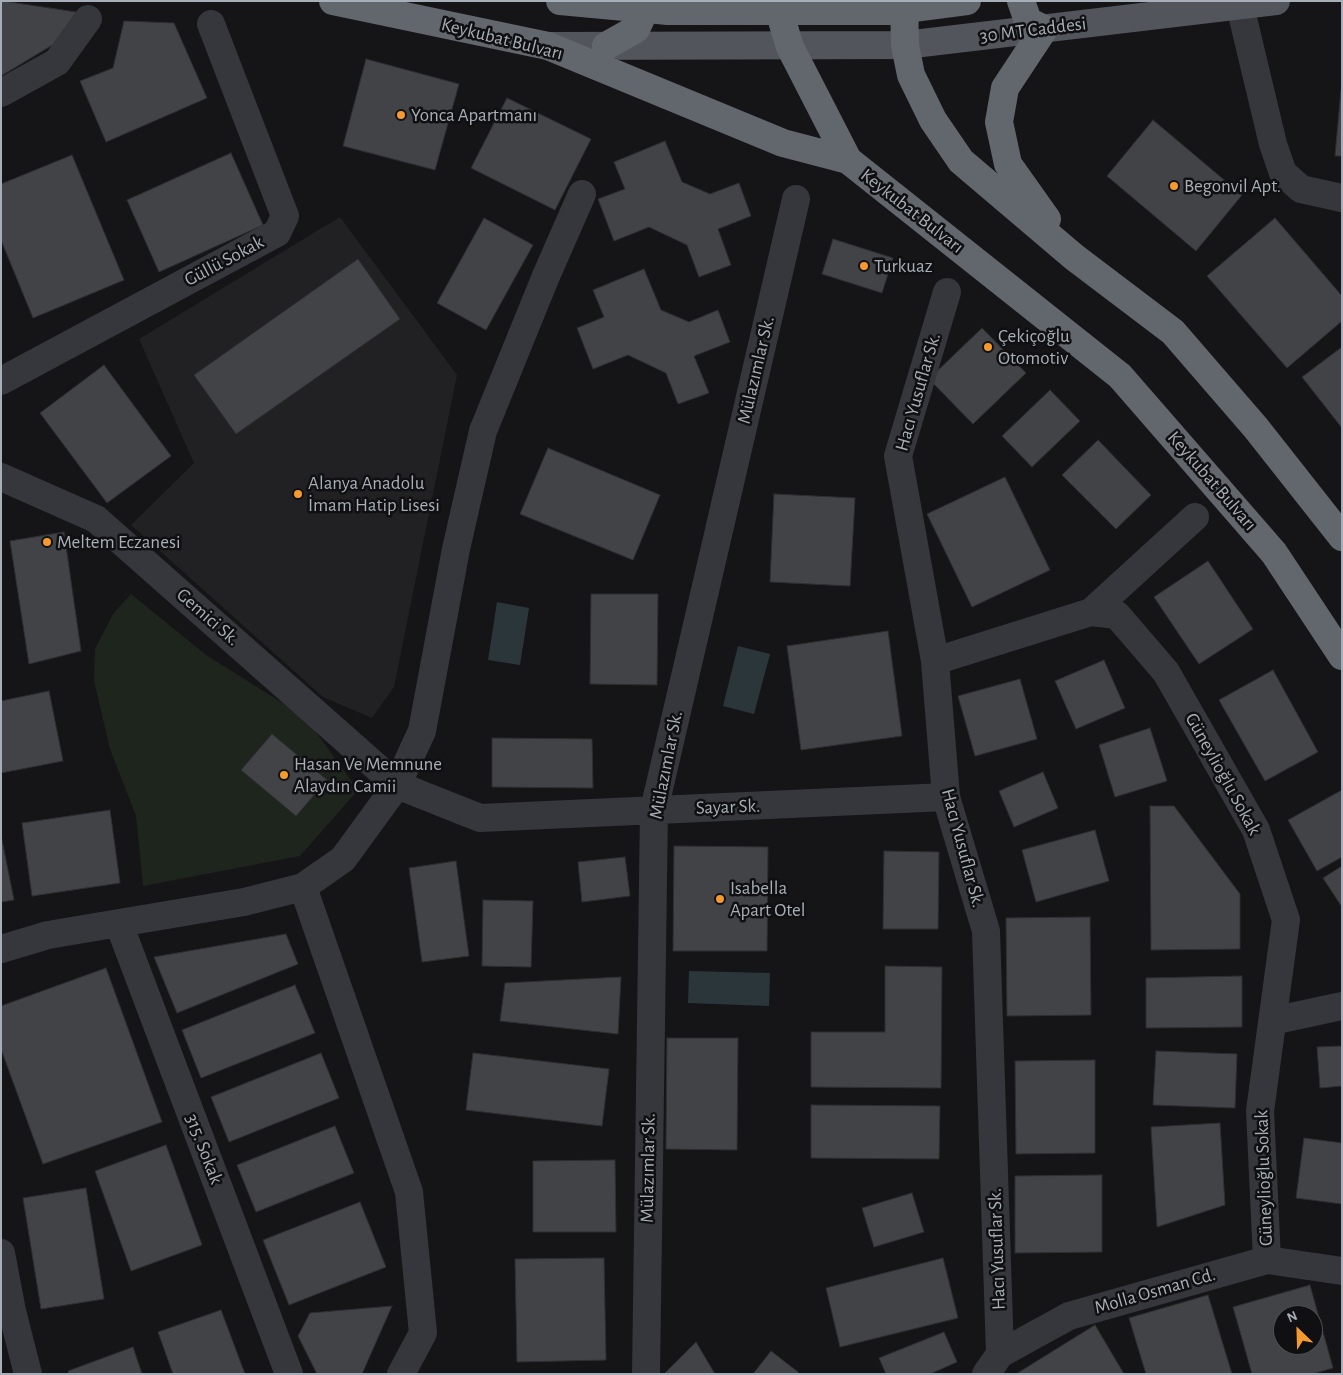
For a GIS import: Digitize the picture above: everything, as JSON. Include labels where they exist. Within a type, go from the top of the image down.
[{"type":"highway","name":"Keykubat Bulvarı","points":[[333,1],[548,46],[783,143],[848,160],[1120,376],[1274,553],[1342,656]]},
{"type":"highway","points":[[560,1],[668,11],[890,11],[966,1]]},
{"type":"highway","points":[[606,46],[636,29],[649,1]]},
{"type":"highway","points":[[776,1],[790,47],[848,160]]},
{"type":"highway","points":[[904,1],[905,45],[911,75],[932,120],[962,161],[1074,257],[1173,332],[1339,527]]},
{"type":"highway","points":[[1021,1],[1028,21],[1044,29],[1005,88],[999,122],[1008,164],[1074,257]]},
{"type":"main road","name":"30 MT Caddesi","points":[[548,46],[790,47],[905,45],[1276,1]]},
{"type":"street","points":[[1240,6],[1273,144],[1283,173],[1301,188],[1342,198]]},
{"type":"street","points":[[1,93],[57,62],[88,19]]},
{"type":"street","name":"Güllü Sokak","points":[[1,381],[277,233],[285,216],[211,24]]},
{"type":"street","points":[[1,949],[48,935],[244,902],[303,887],[343,859],[397,784],[422,731],[456,549],[483,430],[582,194]]},
{"type":"street","name":"Mülazımlar Sk.","points":[[646,1374],[654,810],[796,199]]},
{"type":"street","name":"Hacı Yusuflar Sk.","points":[[947,292],[898,456],[935,661],[946,797],[986,931],[993,1364]]},
{"type":"street","name":"Gemici Sk.","points":[[1,477],[96,519],[397,784]]},
{"type":"street","points":[[1091,612],[1195,517]]},
{"type":"street","name":"Güneylioğlu Sokak","points":[[935,661],[1091,612],[1117,615],[1166,672],[1256,830],[1286,920],[1260,1111],[1267,1260]]},
{"type":"street","name":"Sayar Sk.","points":[[397,784],[480,818],[946,797]]},
{"type":"street","points":[[303,887],[409,1192],[423,1333],[401,1374]]},
{"type":"street","name":"315. Sokak","points":[[120,924],[289,1374]]},
{"type":"street","points":[[1272,1021],[1342,1006]]},
{"type":"street","points":[[1,1253],[12,1311],[28,1374]]},
{"type":"street","name":"Molla Osman Cd.","points":[[993,1364],[1069,1316],[1267,1260],[1342,1272]]},
{"type":"shaded area","name":"Alanya Anadolu İmam Hatip Lisesi","points":[[340,217],[457,375],[394,687],[372,718],[323,697],[131,525],[194,463],[139,339]]},
{"type":"shaded area","points":[[131,594],[206,655],[305,717],[358,790],[300,856],[143,886],[136,816],[110,749],[94,681],[95,649],[113,614]]},
{"type":"shaded area","points":[[497,602],[529,608],[520,665],[488,660]]},
{"type":"shaded area","points":[[738,646],[770,654],[754,714],[723,706]]},
{"type":"shaded area","points":[[689,971],[770,973],[769,1006],[688,1003]]},
{"type":"building","points":[[1,1],[76,12],[59,41],[1,76]]},
{"type":"building","points":[[124,21],[174,23],[207,98],[106,142],[80,81],[113,68]]},
{"type":"building","name":"Yonca Apartmanı","points":[[366,59],[459,84],[435,170],[343,146]]},
{"type":"building","points":[[1341,90],[1342,156],[1335,156]]},
{"type":"building","points":[[507,98],[591,139],[555,210],[471,168]]},
{"type":"building","name":"Begonvil Apt.","points":[[1153,120],[1242,195],[1196,251],[1107,176]]},
{"type":"building","points":[[665,141],[682,182],[710,194],[739,183],[751,216],[718,229],[731,265],[699,277],[687,245],[649,227],[614,241],[598,199],[625,189],[614,162]]},
{"type":"building","points":[[231,153],[263,225],[159,272],[127,200]]},
{"type":"building","points":[[72,155],[124,280],[33,318],[1,240],[1,184]]},
{"type":"building","points":[[484,218],[533,245],[486,330],[437,303]]},
{"type":"building","points":[[1275,218],[1342,296],[1342,321],[1287,368],[1207,276]]},
{"type":"building","points":[[833,239],[893,258],[882,293],[822,274]]},
{"type":"building","points":[[358,259],[400,319],[236,434],[194,375]]},
{"type":"building","points":[[644,269],[661,310],[689,322],[718,310],[730,342],[694,356],[709,393],[678,404],[666,373],[628,355],[593,369],[577,328],[604,317],[593,290]]},
{"type":"building","points":[[982,328],[1026,373],[973,424],[929,379]]},
{"type":"building","points":[[1342,347],[1342,428],[1302,377]]},
{"type":"building","points":[[104,365],[171,456],[107,503],[40,413]]},
{"type":"building","points":[[1050,390],[1080,421],[1032,467],[1002,436]]},
{"type":"building","points":[[1098,440],[1151,495],[1116,529],[1062,475]]},
{"type":"building","points":[[548,448],[660,495],[633,560],[520,514]]},
{"type":"building","points":[[1005,477],[1050,570],[972,607],[927,514]]},
{"type":"building","points":[[774,494],[855,498],[850,586],[770,582]]},
{"type":"building","points":[[64,532],[81,651],[29,664],[10,541]]},
{"type":"building","points":[[1208,561],[1253,629],[1199,664],[1154,597]]},
{"type":"building","points":[[591,594],[658,594],[657,685],[590,684]]},
{"type":"building","points":[[888,631],[902,736],[801,750],[787,646]]},
{"type":"building","points":[[1104,660],[1125,708],[1076,729],[1055,681]]},
{"type":"building","points":[[1273,670],[1318,752],[1265,781],[1219,700]]},
{"type":"building","points":[[1020,679],[1037,739],[975,756],[958,696]]},
{"type":"building","points":[[49,691],[63,761],[1,773],[1,701]]},
{"type":"building","points":[[1150,728],[1167,781],[1115,797],[1099,745]]},
{"type":"building","name":"Hasan Ve Memnune Alaydın Camii","points":[[272,734],[327,780],[296,816],[241,770]]},
{"type":"building","points":[[492,738],[592,739],[593,788],[492,787]]},
{"type":"building","points":[[1043,772],[1058,808],[1014,827],[999,791]]},
{"type":"building","points":[[1342,790],[1342,857],[1317,871],[1288,820]]},
{"type":"building","points":[[1150,806],[1174,806],[1240,894],[1240,949],[1151,950]]},
{"type":"building","points":[[110,810],[120,883],[32,896],[22,823]]},
{"type":"building","points":[[1095,830],[1109,881],[1036,902],[1022,850]]},
{"type":"building","points":[[1,835],[14,900],[1,902]]},
{"type":"building","name":"Isabella Apart Otel","points":[[674,846],[768,847],[767,951],[673,951]]},
{"type":"building","points":[[884,851],[939,852],[938,929],[883,929]]},
{"type":"building","points":[[625,857],[630,896],[582,902],[578,862]]},
{"type":"building","points":[[456,861],[469,956],[422,962],[409,868]]},
{"type":"building","points":[[1342,866],[1342,907],[1323,878]]},
{"type":"building","points":[[483,900],[533,901],[531,967],[482,966]]},
{"type":"building","points":[[1090,917],[1091,1015],[1007,1016],[1006,918]]},
{"type":"building","points":[[286,934],[298,964],[177,1013],[154,957]]},
{"type":"building","points":[[885,966],[942,967],[941,1088],[811,1087],[811,1032],[885,1032]]},
{"type":"building","points":[[106,968],[162,1122],[43,1164],[1,1049],[1,1006]]},
{"type":"building","points":[[1242,976],[1242,1027],[1146,1028],[1146,978]]},
{"type":"building","points":[[621,977],[618,1034],[500,1021],[505,983]]},
{"type":"building","points":[[295,985],[315,1033],[201,1078],[182,1030]]},
{"type":"building","points":[[667,1038],[738,1038],[737,1150],[666,1149]]},
{"type":"building","points":[[1342,1046],[1342,1086],[1320,1088],[1317,1047]]},
{"type":"building","points":[[1156,1051],[1237,1054],[1235,1108],[1153,1105]]},
{"type":"building","points":[[321,1053],[339,1098],[229,1142],[211,1097]]},
{"type":"building","points":[[473,1053],[609,1069],[602,1126],[466,1110]]},
{"type":"building","points":[[1095,1060],[1095,1153],[1016,1154],[1015,1061]]},
{"type":"building","points":[[811,1105],[940,1106],[939,1159],[811,1158]]},
{"type":"building","points":[[1220,1123],[1225,1205],[1157,1227],[1151,1127]]},
{"type":"building","points":[[335,1126],[354,1173],[256,1212],[237,1165]]},
{"type":"building","points":[[1304,1138],[1342,1143],[1342,1204],[1296,1198]]},
{"type":"building","points":[[166,1145],[202,1245],[131,1271],[95,1171]]},
{"type":"building","points":[[615,1160],[616,1232],[533,1232],[533,1161]]},
{"type":"building","points":[[1102,1175],[1102,1252],[1015,1253],[1015,1176]]},
{"type":"building","points":[[86,1188],[104,1299],[41,1309],[23,1198]]},
{"type":"building","points":[[912,1193],[924,1232],[874,1247],[862,1208]]},
{"type":"building","points":[[360,1202],[386,1267],[289,1305],[263,1240]]},
{"type":"building","points":[[604,1258],[606,1360],[517,1362],[515,1259]]},
{"type":"building","points":[[943,1258],[958,1318],[840,1347],[826,1288]]},
{"type":"building","points":[[1310,1285],[1316,1305],[1273,1305],[1273,1355],[1323,1355],[1323,1332],[1333,1368],[1312,1374],[1252,1374],[1233,1307]]},
{"type":"building","points":[[1208,1295],[1232,1374],[1146,1374],[1129,1318]]},
{"type":"building","points":[[392,1306],[362,1374],[317,1374],[298,1336],[310,1313]]},
{"type":"building","points":[[221,1310],[245,1374],[173,1374],[158,1332]]},
{"type":"building","points":[[1095,1325],[1124,1374],[1016,1374]]},
{"type":"building","points":[[944,1332],[957,1362],[930,1374],[886,1374],[879,1358]]},
{"type":"building","points":[[696,1342],[715,1374],[664,1374]]},
{"type":"building","points":[[133,1347],[142,1374],[69,1374],[68,1371]]},
{"type":"building","points":[[771,1351],[798,1372],[798,1374],[753,1374]]},
{"type":"place","name":"Yonca Apartmanı","points":[[401,115]]},
{"type":"place","name":"Begonvil Apt.","points":[[1174,186]]},
{"type":"place","name":"Turkuaz","points":[[864,266]]},
{"type":"place","name":"Çekiçoğlu Otomotiv","points":[[988,347]]},
{"type":"place","name":"Alanya Anadolu İmam Hatip Lisesi","points":[[298,494]]},
{"type":"place","name":"Meltem Eczanesi","points":[[47,542]]},
{"type":"place","name":"Hasan Ve Memnune Alaydın Camii","points":[[284,775]]},
{"type":"place","name":"Isabella Apart Otel","points":[[720,899]]}]
